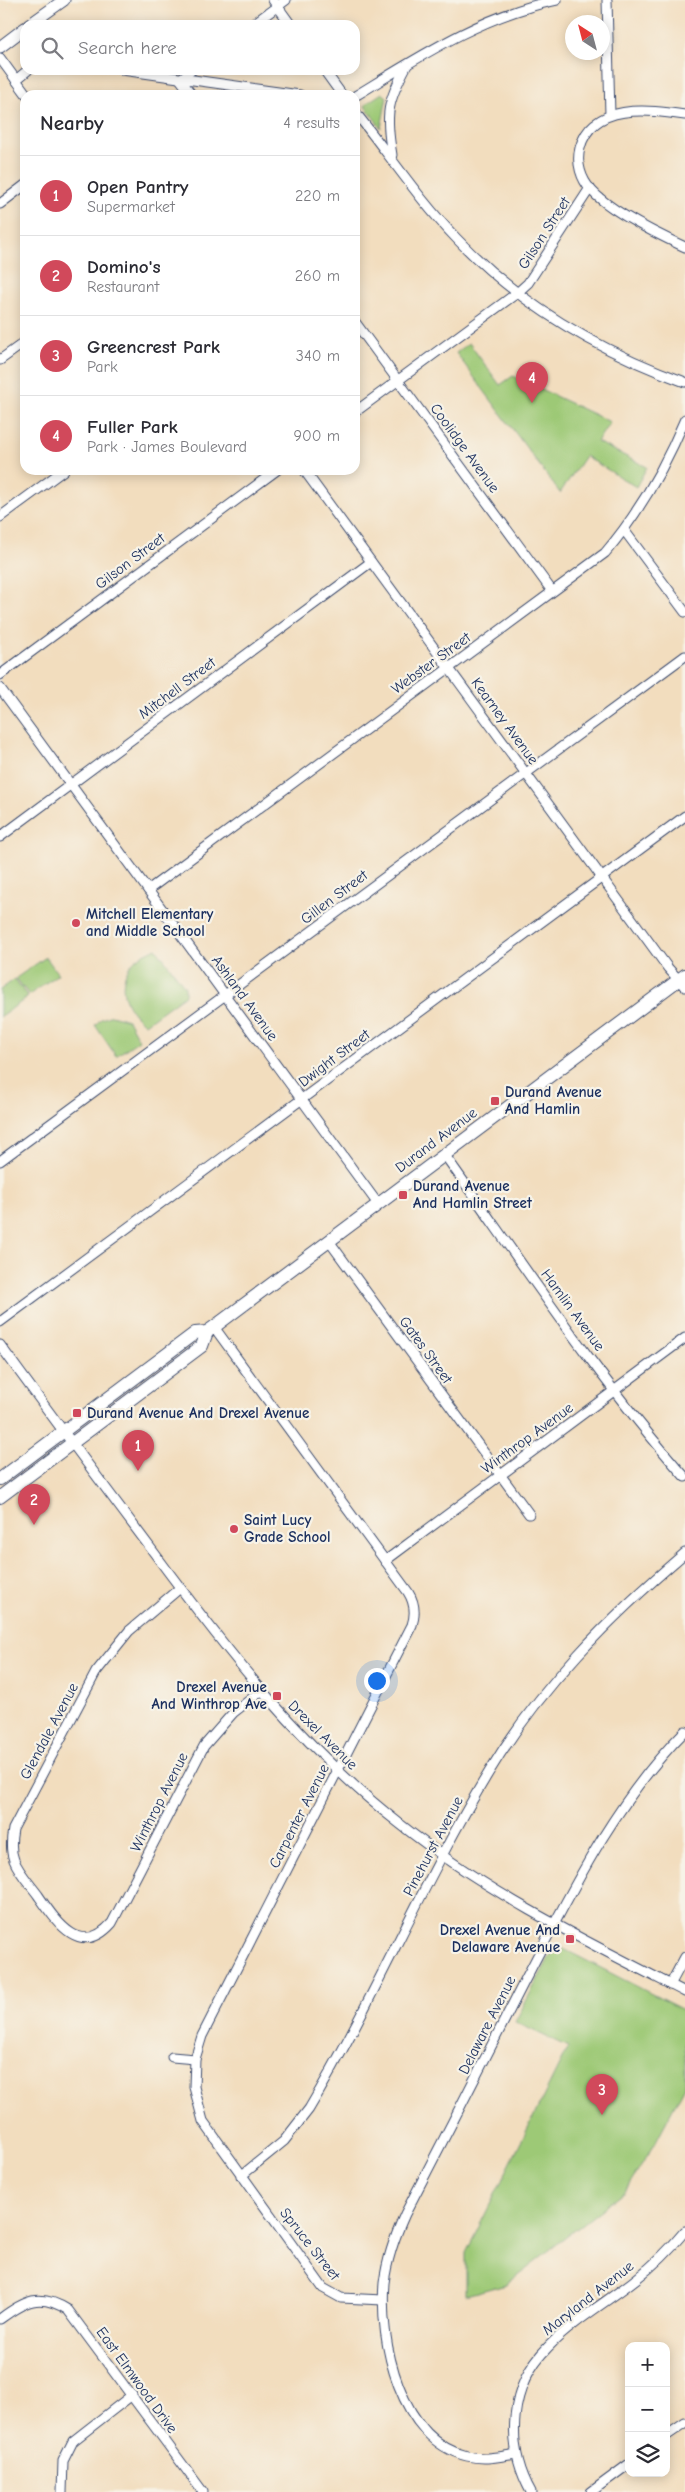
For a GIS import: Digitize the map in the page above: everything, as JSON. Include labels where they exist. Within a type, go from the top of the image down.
[{"type":"main road","name":"Durand Avenue","points":[[0,1497],[202,1346],[211,1330],[444,1154],[683,980]]},
{"type":"main road","name":"Durand Avenue","points":[[0,1479],[195,1333],[211,1330]]},
{"type":"street","points":[[37,20],[64,0]]},
{"type":"street","points":[[257,20],[275,3],[286,0]]},
{"type":"street","points":[[360,93],[438,45],[474,27],[511,13],[557,0]]},
{"type":"street","points":[[607,0],[610,115],[638,112],[685,115]]},
{"type":"street","points":[[275,3],[287,20]]},
{"type":"street","points":[[0,47],[20,36]]},
{"type":"street","points":[[0,58],[23,90]]},
{"type":"street","points":[[392,157],[388,110],[394,88],[407,65]]},
{"type":"street","points":[[16,80],[22,75]]},
{"type":"street","points":[[158,75],[265,90]]},
{"type":"street","points":[[180,78],[184,75]]},
{"type":"street","points":[[328,75],[338,90]]},
{"type":"street","points":[[180,78],[188,90]]},
{"type":"street","name":"Gilson Street","points":[[360,408],[517,294],[528,283],[590,188],[584,180],[579,164],[582,141],[593,124],[610,115]]},
{"type":"street","points":[[360,118],[425,202],[457,239],[517,294],[560,323],[601,347],[645,368],[685,382]]},
{"type":"street","points":[[590,188],[630,218],[685,247]]},
{"type":"street","points":[[0,204],[20,189]]},
{"type":"street","name":"Coolidge Avenue","points":[[360,329],[552,591]]},
{"type":"street","points":[[0,360],[20,346]]},
{"type":"street","name":"Webster Street","points":[[148,890],[605,552],[624,530],[659,477],[685,419]]},
{"type":"street","points":[[0,517],[57,475]]},
{"type":"street","name":"Gilson Street","points":[[0,675],[269,475]]},
{"type":"street","name":"Kearney Avenue","points":[[308,475],[602,876],[683,980]]},
{"type":"street","points":[[624,530],[685,612]]},
{"type":"street","name":"Mitchell Street","points":[[0,837],[371,562]]},
{"type":"street","name":"Gillen Street","points":[[0,1161],[685,656]]},
{"type":"street","name":"Ashland Avenue","points":[[0,688],[378,1204]]},
{"type":"street","name":"Dwight Street","points":[[0,1322],[685,816]]},
{"type":"street","name":"Hamlin Avenue","points":[[444,1154],[614,1392],[685,1477]]},
{"type":"street","name":"Gates Street","points":[[329,1241],[529,1514]]},
{"type":"street","name":"Carpenter Avenue","points":[[194,2080],[195,2059],[202,2036],[415,1617],[412,1599],[386,1560],[211,1330]]},
{"type":"street","name":"Winthrop Avenue","points":[[386,1560],[685,1338]]},
{"type":"street","name":"Drexel Avenue","points":[[0,1345],[180,1588],[261,1691],[338,1771],[399,1824],[472,1876],[554,1925],[685,1992]]},
{"type":"street","name":"Pinehurst Avenue","points":[[241,2176],[284,2141],[310,2109],[442,1855],[489,1770],[532,1708],[587,1644],[633,1597],[685,1553]]},
{"type":"street","name":"Glendale Avenue","points":[[95,1935],[77,1936],[69,1933],[58,1924],[14,1859],[11,1840],[13,1829],[96,1672],[129,1631],[180,1588]]},
{"type":"street","name":"Winthrop Avenue","points":[[95,1935],[112,1923],[204,1746],[222,1723],[261,1691]]},
{"type":"street","name":"Delaware Avenue","points":[[383,2300],[387,2264],[398,2230],[554,1925],[600,1840],[637,1788],[685,1731]]},
{"type":"street","points":[[670,1985],[685,1957]]},
{"type":"street","points":[[172,2057],[195,2059]]},
{"type":"street","name":"Spruce Street","points":[[194,2080],[195,2096],[203,2121],[323,2288],[340,2298],[383,2300]]},
{"type":"street","name":"Maryland Avenue","points":[[516,2454],[514,2423],[517,2403],[528,2373],[540,2356],[562,2334],[654,2264],[685,2231]]},
{"type":"street","name":"East Elmwood Drive","points":[[0,2319],[18,2306],[38,2300],[50,2301],[68,2310],[203,2492]]},
{"type":"street","points":[[383,2300],[385,2334],[393,2369],[406,2401],[426,2431],[441,2445],[466,2456],[494,2458],[516,2454],[522,2475],[531,2492]]},
{"type":"street","points":[[62,2492],[63,2461],[72,2441],[132,2395]]},
{"type":"street","points":[[670,2433],[685,2422]]},
{"type":"street","points":[[592,2492],[625,2467]]},
{"type":"green space","points":[[382,93],[387,97],[381,128],[365,106]]},
{"type":"green space","points":[[469,343],[500,385],[513,376],[610,422],[597,442],[647,467],[636,487],[585,456],[560,493],[456,353]]},
{"type":"green space","points":[[156,948],[185,987],[185,995],[145,1024],[127,1004],[124,996],[124,979],[127,970],[135,960]]},
{"type":"green space","points":[[46,957],[58,974],[29,995],[16,978]]},
{"type":"green space","points":[[15,979],[28,997],[0,1017],[0,990]]},
{"type":"green space","points":[[112,1015],[128,1020],[139,1040],[116,1056],[95,1025],[101,1019]]},
{"type":"green space","points":[[556,1945],[685,2011],[685,2086],[654,2145],[625,2191],[506,2284],[466,2295],[466,2253],[568,2047],[515,2022]]},
{"type":"place","name":"Fuller Park","points":[[532,403]]},
{"type":"place","name":"Mitchell Elementary and Middle School","points":[[76,923]]},
{"type":"place","name":"Durand Avenue And Hamlin","points":[[495,1101]]},
{"type":"place","name":"Durand Avenue And Hamlin Street","points":[[403,1195]]},
{"type":"place","name":"Durand Avenue And Drexel Avenue","points":[[77,1413]]},
{"type":"place","name":"Open Pantry","points":[[138,1471]]},
{"type":"place","name":"Domino's","points":[[34,1525]]},
{"type":"place","name":"Saint Lucy Grade School","points":[[234,1529]]},
{"type":"place","name":"Drexel Avenue And Winthrop Ave","points":[[277,1696]]},
{"type":"place","name":"Drexel Avenue And Delaware Avenue","points":[[570,1939]]},
{"type":"place","name":"Greencrest Park","points":[[602,2115]]}]
